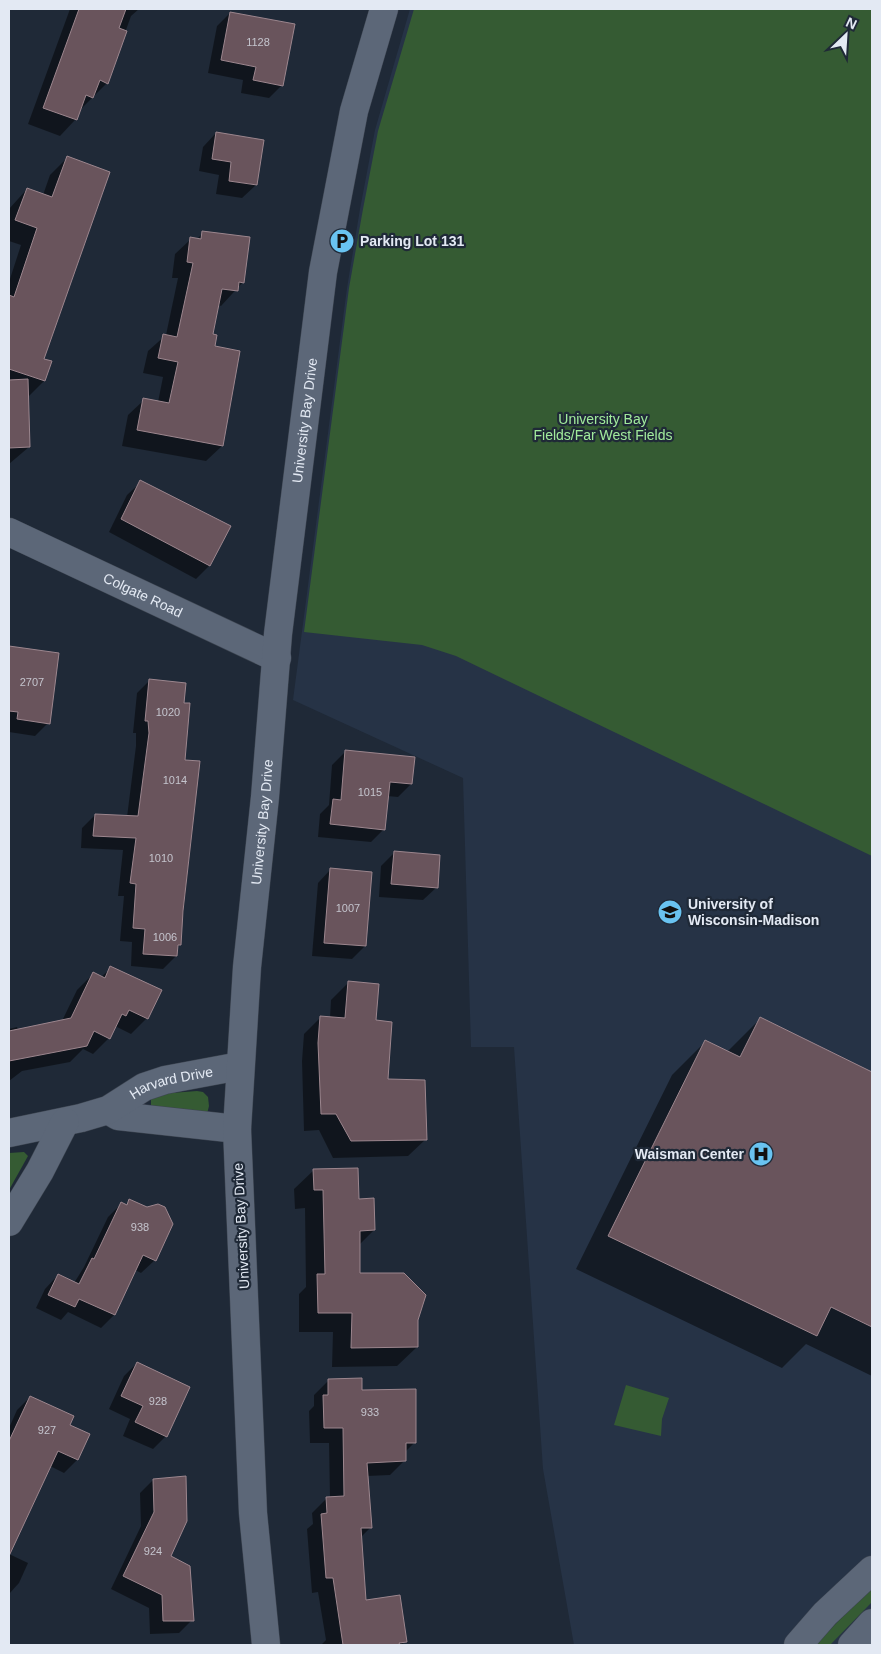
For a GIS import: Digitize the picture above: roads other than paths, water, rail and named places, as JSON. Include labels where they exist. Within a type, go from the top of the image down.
[{"type":"street","name":"University Bay Drive","points":[[266,1645],[253,1513],[236,1129],[247,967],[278,634],[323,272],[354,111],[384,9]]},
{"type":"street","name":"Colgate Road","points":[[9,532],[277,658]]},
{"type":"street","name":"Harvard Drive","points":[[9,1133],[65,1122],[108,1110],[144,1087],[165,1080],[240,1066]]},
{"type":"street","name":"Harvard Drive","points":[[108,1110],[125,1117],[236,1129]]},
{"type":"street","points":[[9,1222],[40,1172],[65,1122]]},
{"type":"street","points":[[798,1645],[825,1614],[872,1570]]},
{"type":"street","points":[[852,1645],[872,1623]]},
{"type":"place","name":"Parking Lot 131","points":[[342,241]]},
{"type":"place","name":"University of Wisconsin-Madison","points":[[670,912]]},
{"type":"place","name":"Waisman Center","points":[[761,1154]]},
{"type":"park label","name":"University Bay Fields/Far West Fields","points":[[603,428]]}]
